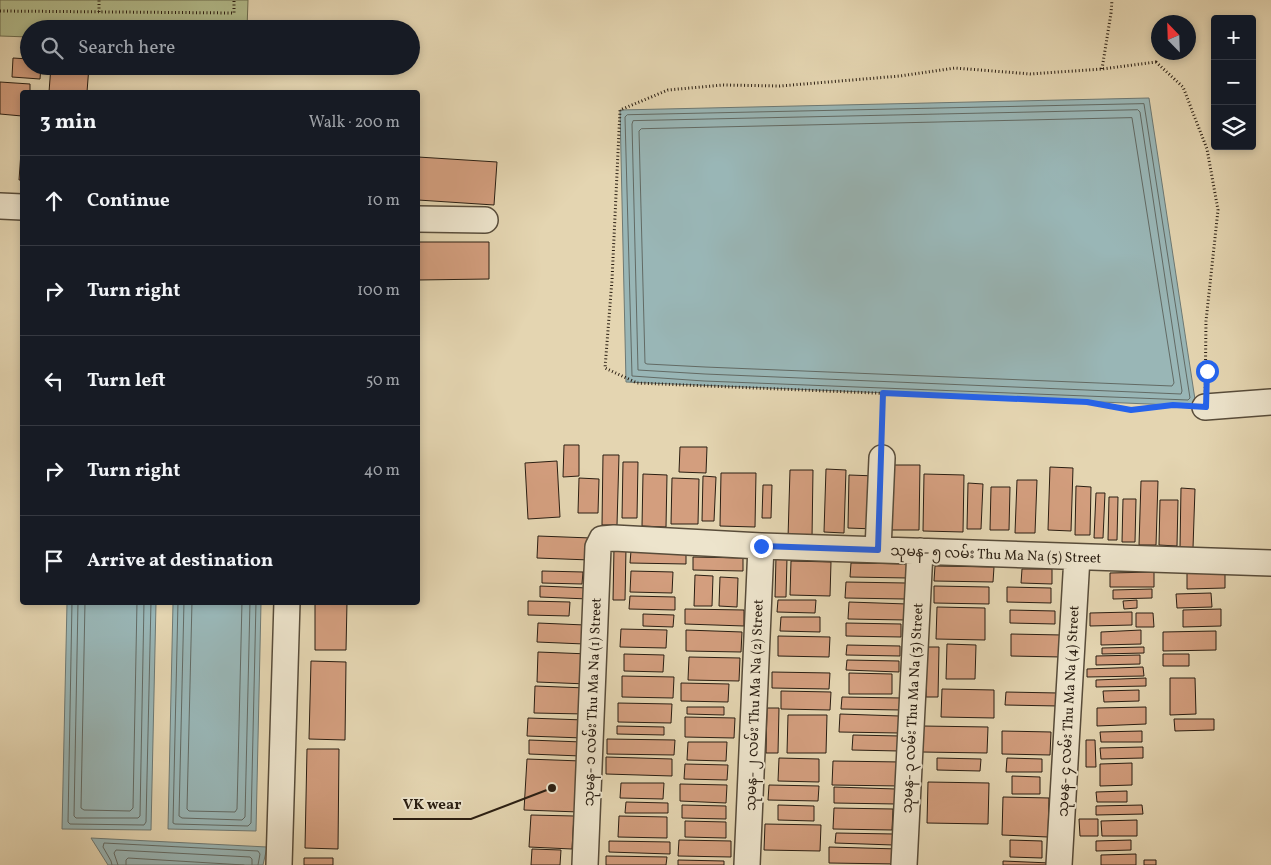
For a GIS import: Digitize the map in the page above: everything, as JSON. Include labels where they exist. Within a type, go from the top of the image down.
[{"type":"street","points":[[0,206],[20,207]]},
{"type":"street","points":[[420,219],[485,220]]},
{"type":"street","points":[[1206,407],[1271,402]]},
{"type":"street","points":[[878,550],[882,458]]},
{"type":"street","name":"သုမန- ၅ လမ်း Thu Ma Na (5) Street","points":[[602,539],[1271,563]]},
{"type":"street","name":"သုမန- ၁ လမ်း Thu Ma Na (1) Street","points":[[586,865],[598,547],[602,539]]},
{"type":"street","name":"သုမန- ၂ လမ်း Thu Ma Na (2) Street","points":[[747,865],[761,546]]},
{"type":"street","name":"သုမန- ၃ လမ်း Thu Ma Na (3) Street","points":[[904,865],[920,551]]},
{"type":"street","name":"သုမန- ၄ လမ်း Thu Ma Na (4) Street","points":[[1059,865],[1077,557]]},
{"type":"street","points":[[279,865],[287,605]]},
{"type":"path","points":[[99,0],[99,12]]},
{"type":"path","points":[[0,11],[234,13],[234,0]]},
{"type":"path","points":[[1102,69],[1112,0]]},
{"type":"path","points":[[1156,62],[1183,87],[1207,149],[1218,210],[1206,321],[1206,407],[1173,405],[1131,410],[1087,402],[883,393],[638,383],[605,368],[620,110],[668,90],[722,85],[780,86],[900,76],[955,68],[1031,74],[1102,69],[1156,62]]},
{"type":"path","points":[[882,458],[883,393]]},
{"type":"green space","points":[[0,0],[248,0],[247,20],[20,20],[20,37],[0,36]]},
{"type":"water","points":[[1149,98],[1196,406],[626,382],[620,110]]},
{"type":"water","points":[[67,605],[156,605],[151,830],[62,829]]},
{"type":"water","points":[[173,605],[261,605],[256,831],[168,829]]},
{"type":"water","points":[[91,838],[267,847],[263,865],[108,865]]},
{"type":"building","points":[[13,58],[20,58],[20,75],[40,75],[40,79],[12,77]]},
{"type":"building","points":[[50,75],[88,75],[87,90],[49,90]]},
{"type":"building","points":[[0,82],[30,84],[30,90],[20,90],[20,116],[0,114]]},
{"type":"building","points":[[420,157],[497,162],[494,205],[420,200]]},
{"type":"building","points":[[420,242],[489,242],[489,279],[420,280]]},
{"type":"building","points":[[564,445],[579,445],[579,476],[563,477]]},
{"type":"building","points":[[680,447],[707,447],[706,473],[679,472]]},
{"type":"building","points":[[603,455],[619,455],[617,525],[602,525]]},
{"type":"building","points":[[557,461],[560,517],[528,519],[525,463]]},
{"type":"building","points":[[623,462],[638,462],[637,518],[622,518]]},
{"type":"building","points":[[889,465],[920,465],[919,530],[887,530]]},
{"type":"building","points":[[1050,467],[1073,468],[1071,531],[1048,530]]},
{"type":"building","points":[[826,469],[846,470],[844,533],[824,532]]},
{"type":"building","points":[[790,470],[813,470],[812,538],[788,538]]},
{"type":"building","points":[[721,473],[756,473],[755,527],[720,526]]},
{"type":"building","points":[[643,474],[667,475],[666,527],[642,526]]},
{"type":"building","points":[[924,474],[964,475],[963,532],[923,531]]},
{"type":"building","points":[[849,475],[876,476],[875,529],[848,528]]},
{"type":"building","points":[[703,476],[716,477],[714,521],[702,521]]},
{"type":"building","points":[[579,478],[599,479],[598,513],[578,513]]},
{"type":"building","points":[[672,478],[699,479],[698,524],[671,524]]},
{"type":"building","points":[[1017,480],[1037,480],[1035,533],[1015,533]]},
{"type":"building","points":[[1141,481],[1158,481],[1156,545],[1139,545]]},
{"type":"building","points":[[968,483],[983,484],[981,529],[967,529]]},
{"type":"building","points":[[763,485],[772,485],[771,518],[762,518]]},
{"type":"building","points":[[1076,486],[1091,487],[1090,535],[1075,535]]},
{"type":"building","points":[[991,487],[1010,487],[1009,530],[990,530]]},
{"type":"building","points":[[1181,488],[1195,489],[1193,548],[1180,548]]},
{"type":"building","points":[[1096,493],[1105,493],[1103,538],[1094,538]]},
{"type":"building","points":[[1109,497],[1118,497],[1117,540],[1108,540]]},
{"type":"building","points":[[1123,499],[1136,499],[1135,542],[1122,542]]},
{"type":"building","points":[[1160,500],[1178,500],[1177,546],[1159,545]]},
{"type":"building","points":[[538,536],[591,538],[590,560],[537,558]]},
{"type":"building","points":[[614,548],[626,548],[625,600],[613,600]]},
{"type":"building","points":[[631,551],[686,552],[686,564],[630,563]]},
{"type":"building","points":[[693,557],[743,558],[743,571],[693,570]]},
{"type":"building","points":[[776,557],[787,558],[786,597],[775,597]]},
{"type":"building","points":[[791,561],[831,562],[830,596],[790,595]]},
{"type":"building","points":[[851,563],[908,564],[908,578],[850,577]]},
{"type":"building","points":[[935,566],[994,567],[993,582],[934,581]]},
{"type":"building","points":[[1022,569],[1052,569],[1052,584],[1021,583]]},
{"type":"building","points":[[542,571],[583,572],[582,584],[542,583]]},
{"type":"building","points":[[631,571],[673,572],[672,593],[630,592]]},
{"type":"building","points":[[1225,571],[1225,588],[1187,589],[1187,572]]},
{"type":"building","points":[[1154,572],[1154,587],[1110,587],[1110,573]]},
{"type":"building","points":[[695,575],[713,576],[712,606],[694,606]]},
{"type":"building","points":[[720,577],[738,578],[737,607],[719,606]]},
{"type":"building","points":[[846,582],[906,583],[905,599],[845,598]]},
{"type":"building","points":[[540,586],[588,588],[588,599],[540,597]]},
{"type":"building","points":[[934,586],[989,587],[989,604],[934,603]]},
{"type":"building","points":[[1007,587],[1051,588],[1051,603],[1007,602]]},
{"type":"building","points":[[1152,589],[1152,598],[1113,599],[1113,590]]},
{"type":"building","points":[[1211,593],[1212,607],[1177,608],[1176,594]]},
{"type":"building","points":[[630,596],[675,597],[675,610],[629,609]]},
{"type":"building","points":[[778,600],[816,600],[815,613],[777,612]]},
{"type":"building","points":[[1137,600],[1137,608],[1124,609],[1123,601]]},
{"type":"building","points":[[528,601],[570,602],[569,616],[528,615]]},
{"type":"building","points":[[849,602],[907,604],[907,620],[848,619]]},
{"type":"building","points":[[315,605],[347,605],[346,650],[315,650]]},
{"type":"building","points":[[937,607],[985,608],[985,640],[936,639]]},
{"type":"building","points":[[685,609],[744,610],[744,626],[685,624]]},
{"type":"building","points":[[1221,609],[1221,626],[1183,627],[1183,610]]},
{"type":"building","points":[[1010,610],[1055,611],[1055,624],[1010,623]]},
{"type":"building","points":[[1132,612],[1132,625],[1090,626],[1090,613]]},
{"type":"building","points":[[1136,613],[1153,613],[1154,627],[1136,627]]},
{"type":"building","points":[[643,614],[674,615],[673,627],[643,626]]},
{"type":"building","points":[[781,617],[820,617],[820,632],[780,631]]},
{"type":"building","points":[[538,623],[585,625],[584,644],[537,642]]},
{"type":"building","points":[[846,623],[901,624],[901,637],[846,636]]},
{"type":"building","points":[[621,629],[667,630],[666,648],[620,647]]},
{"type":"building","points":[[686,630],[742,632],[741,652],[686,651]]},
{"type":"building","points":[[1141,630],[1141,644],[1101,645],[1101,632]]},
{"type":"building","points":[[1216,631],[1216,650],[1163,651],[1163,632]]},
{"type":"building","points":[[1011,634],[1062,635],[1062,657],[1011,656]]},
{"type":"building","points":[[778,636],[830,637],[829,657],[778,656]]},
{"type":"building","points":[[947,644],[976,645],[975,679],[946,679]]},
{"type":"building","points":[[847,645],[900,646],[900,656],[846,655]]},
{"type":"building","points":[[927,647],[939,647],[938,697],[926,697]]},
{"type":"building","points":[[1144,647],[1144,653],[1102,654],[1102,648]]},
{"type":"building","points":[[538,652],[589,654],[587,684],[537,682]]},
{"type":"building","points":[[624,654],[664,655],[663,672],[624,671]]},
{"type":"building","points":[[1163,654],[1189,654],[1189,666],[1163,666]]},
{"type":"building","points":[[1140,655],[1140,664],[1096,665],[1096,656]]},
{"type":"building","points":[[689,657],[740,658],[739,681],[688,680]]},
{"type":"building","points":[[847,660],[899,661],[899,672],[846,670]]},
{"type":"building","points":[[311,661],[346,662],[345,740],[309,739]]},
{"type":"building","points":[[1143,667],[1144,676],[1087,677],[1087,669]]},
{"type":"building","points":[[772,672],[830,673],[829,689],[772,688]]},
{"type":"building","points":[[849,673],[892,674],[892,694],[849,694]]},
{"type":"building","points":[[622,676],[674,677],[673,698],[622,697]]},
{"type":"building","points":[[1146,678],[1146,686],[1096,687],[1096,680]]},
{"type":"building","points":[[1170,678],[1195,678],[1196,714],[1170,715]]},
{"type":"building","points":[[681,683],[729,684],[728,702],[681,701]]},
{"type":"building","points":[[535,686],[586,688],[585,714],[534,713]]},
{"type":"building","points":[[942,689],[994,690],[994,718],[941,717]]},
{"type":"building","points":[[1139,690],[1139,701],[1104,702],[1103,691]]},
{"type":"building","points":[[781,691],[831,692],[830,710],[781,709]]},
{"type":"building","points":[[1006,692],[1058,693],[1058,706],[1005,705]]},
{"type":"building","points":[[842,697],[901,698],[901,710],[841,709]]},
{"type":"building","points":[[618,703],[672,704],[671,723],[618,722]]},
{"type":"building","points":[[687,707],[724,707],[724,715],[687,714]]},
{"type":"building","points":[[1146,707],[1146,724],[1097,726],[1097,708]]},
{"type":"building","points":[[767,708],[779,708],[778,753],[766,753]]},
{"type":"building","points":[[840,714],[899,716],[899,733],[839,732]]},
{"type":"building","points":[[788,715],[827,715],[826,753],[787,753]]},
{"type":"building","points":[[685,717],[735,718],[734,738],[685,737]]},
{"type":"building","points":[[528,718],[584,720],[583,738],[527,736]]},
{"type":"building","points":[[1174,719],[1214,719],[1214,730],[1175,731]]},
{"type":"building","points":[[617,726],[664,727],[664,735],[617,734]]},
{"type":"building","points":[[923,726],[988,727],[987,753],[922,752]]},
{"type":"building","points":[[1002,731],[1051,732],[1050,755],[1002,754]]},
{"type":"building","points":[[1142,731],[1142,742],[1101,742],[1100,732]]},
{"type":"building","points":[[853,735],[900,736],[899,751],[852,750]]},
{"type":"building","points":[[607,739],[675,740],[674,755],[607,754]]},
{"type":"building","points":[[529,740],[582,742],[581,756],[529,754]]},
{"type":"building","points":[[1086,740],[1095,740],[1096,767],[1086,767]]},
{"type":"building","points":[[688,742],[727,742],[726,761],[687,760]]},
{"type":"building","points":[[1143,747],[1143,758],[1101,759],[1100,748]]},
{"type":"building","points":[[307,749],[339,749],[338,849],[305,848]]},
{"type":"building","points":[[606,757],[672,759],[672,776],[606,774]]},
{"type":"building","points":[[779,758],[819,759],[819,782],[778,781]]},
{"type":"building","points":[[937,758],[981,759],[980,771],[937,770]]},
{"type":"building","points":[[1007,758],[1042,759],[1042,772],[1006,772]]},
{"type":"building","points":[[527,759],[581,761],[579,812],[524,810]]},
{"type":"building","points":[[833,761],[901,762],[900,786],[832,785]]},
{"type":"building","points":[[1132,763],[1132,785],[1100,786],[1100,764]]},
{"type":"building","points":[[685,764],[728,765],[727,780],[684,779]]},
{"type":"building","points":[[1012,776],[1040,777],[1040,794],[1012,794]]},
{"type":"building","points":[[928,782],[989,783],[988,824],[927,823]]},
{"type":"building","points":[[621,783],[664,783],[663,799],[620,798]]},
{"type":"building","points":[[680,784],[727,785],[726,803],[680,801]]},
{"type":"building","points":[[769,785],[819,786],[818,801],[768,800]]},
{"type":"building","points":[[834,787],[896,789],[896,804],[834,803]]},
{"type":"building","points":[[1127,791],[1127,802],[1097,802],[1096,792]]},
{"type":"building","points":[[1003,797],[1049,798],[1048,837],[1002,835]]},
{"type":"building","points":[[626,802],[668,803],[668,813],[625,813]]},
{"type":"building","points":[[682,805],[726,806],[726,819],[682,818]]},
{"type":"building","points":[[778,805],[814,806],[814,821],[778,820]]},
{"type":"building","points":[[1142,805],[1143,814],[1096,815],[1096,806]]},
{"type":"building","points":[[834,808],[893,809],[892,830],[833,829]]},
{"type":"building","points":[[531,815],[574,816],[572,849],[529,847]]},
{"type":"building","points":[[619,816],[667,817],[667,838],[618,837]]},
{"type":"building","points":[[1079,819],[1098,819],[1098,836],[1080,836]]},
{"type":"building","points":[[1137,820],[1137,836],[1102,836],[1101,821]]},
{"type":"building","points":[[685,821],[726,822],[726,838],[685,837]]},
{"type":"building","points":[[765,824],[821,825],[820,851],[764,850]]},
{"type":"building","points":[[836,833],[894,834],[893,845],[835,843]]},
{"type":"building","points":[[679,840],[731,841],[731,857],[678,856]]},
{"type":"building","points":[[1010,840],[1042,841],[1042,858],[1010,857]]},
{"type":"building","points":[[1131,840],[1131,850],[1096,851],[1096,841]]},
{"type":"building","points":[[609,841],[670,842],[670,854],[609,852]]},
{"type":"building","points":[[829,847],[898,849],[897,864],[829,863]]},
{"type":"building","points":[[532,849],[561,850],[560,865],[531,865]]},
{"type":"building","points":[[1136,854],[1136,865],[1101,865],[1101,855]]},
{"type":"building","points":[[606,856],[667,857],[666,865],[606,865]]},
{"type":"building","points":[[304,858],[333,858],[333,865],[304,865]]},
{"type":"building","points":[[678,860],[724,861],[724,865],[678,865]]},
{"type":"building","points":[[1144,860],[1156,860],[1156,865],[1144,865]]},
{"type":"building","points":[[1003,861],[1050,863],[1050,865],[1003,865]]},
{"type":"place","name":"VK wear","points":[[552,788]]},
{"type":"route","points":[[761,546],[878,550],[883,393],[1087,402],[1131,410],[1173,405],[1206,407],[1207,371]]}]
